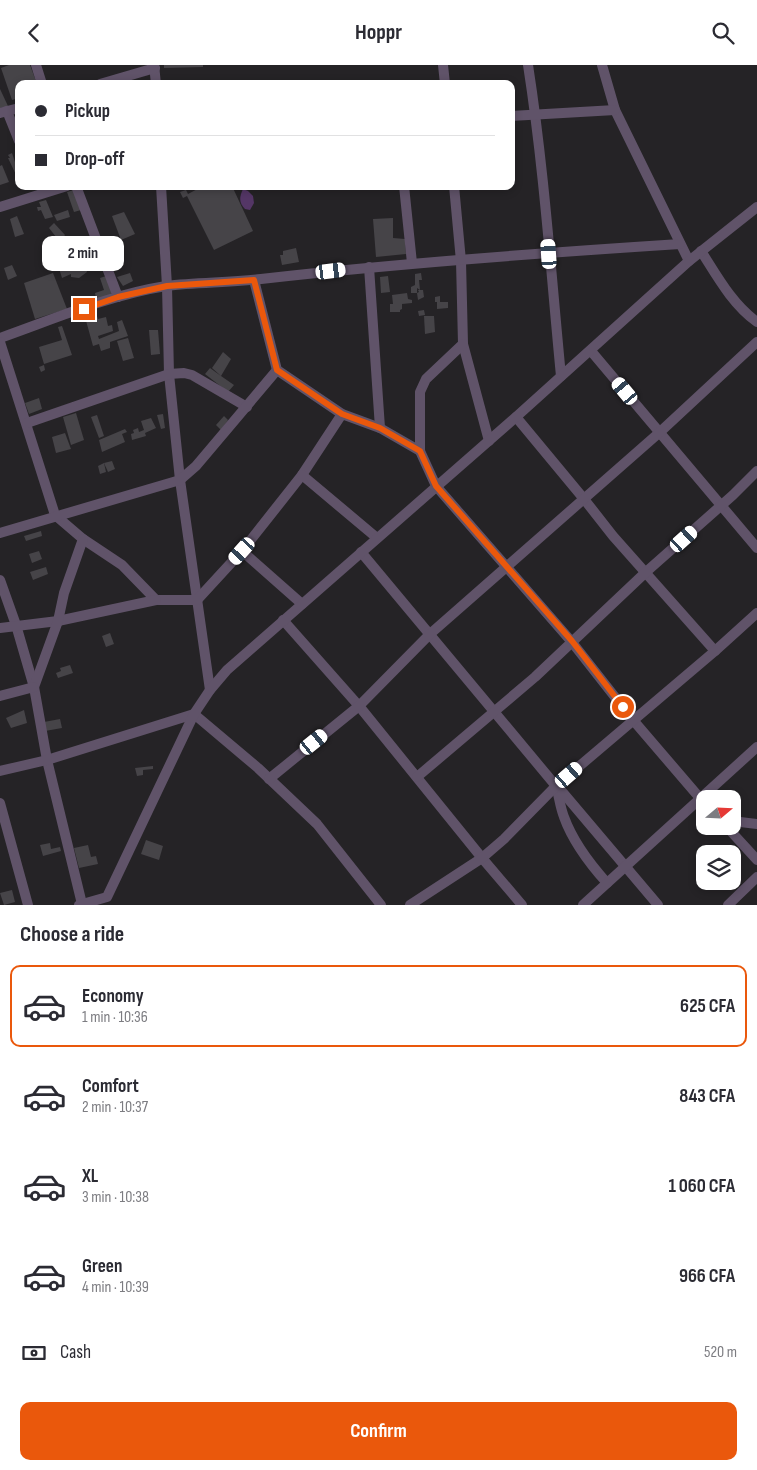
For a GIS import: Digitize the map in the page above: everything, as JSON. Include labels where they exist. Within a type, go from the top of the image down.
[{"type":"street","points":[[36,65],[41,80]]},
{"type":"street","points":[[443,65],[444,80]]},
{"type":"street","points":[[528,65],[536,115],[560,376]]},
{"type":"street","points":[[602,65],[615,110],[689,261]]},
{"type":"street","points":[[112,80],[155,66],[156,80]]},
{"type":"street","points":[[515,116],[615,110]]},
{"type":"street","points":[[4,112],[15,133]]},
{"type":"street","points":[[78,190],[118,297]]},
{"type":"street","points":[[161,190],[167,286],[169,374],[180,480],[210,690]]},
{"type":"street","points":[[404,190],[412,263]]},
{"type":"street","points":[[454,190],[461,261],[463,344],[489,441]]},
{"type":"street","points":[[0,207],[38,191]]},
{"type":"street","points":[[0,580],[16,625],[34,687],[47,760],[80,905],[106,901],[194,713],[227,670],[489,441],[689,261],[757,207]]},
{"type":"street","points":[[0,337],[118,297],[167,286],[254,280],[412,263],[680,244]]},
{"type":"street","points":[[701,251],[739,307],[757,322]]},
{"type":"street","points":[[369,267],[380,428]]},
{"type":"street","points":[[254,280],[277,370],[342,414],[380,428],[420,451]]},
{"type":"street","points":[[0,342],[55,515],[82,539],[122,565],[156,600]]},
{"type":"street","points":[[269,779],[359,706],[430,634],[660,432],[757,342]]},
{"type":"street","points":[[463,344],[426,379],[420,392],[420,451],[436,486],[572,641],[634,720],[696,794]]},
{"type":"street","points":[[590,351],[757,548]]},
{"type":"street","points":[[0,533],[55,515],[180,480],[196,466],[277,370]]},
{"type":"street","points":[[27,423],[169,374],[184,373],[192,375],[247,407]]},
{"type":"street","points":[[0,628],[58,621],[156,600],[197,600],[242,551],[302,475],[342,414]]},
{"type":"street","points":[[516,417],[614,536],[715,651]]},
{"type":"street","points":[[417,777],[534,677],[757,471]]},
{"type":"street","points":[[302,475],[377,538]]},
{"type":"street","points":[[34,687],[58,621],[64,593],[82,539]]},
{"type":"street","points":[[242,551],[302,604]]},
{"type":"street","points":[[361,552],[658,905]]},
{"type":"street","points":[[410,905],[482,858],[504,839],[556,785],[715,651],[757,613]]},
{"type":"street","points":[[283,620],[359,706],[522,905]]},
{"type":"street","points":[[0,696],[34,687]]},
{"type":"street","points":[[0,771],[47,760],[194,713]]},
{"type":"street","points":[[194,713],[317,824],[381,905]]},
{"type":"street","points":[[715,790],[757,747]]},
{"type":"street","points":[[556,785],[563,816],[586,859],[607,883]]},
{"type":"street","points":[[0,803],[28,905]]},
{"type":"street","points":[[583,905],[696,808]]},
{"type":"street","points":[[741,822],[757,824]]},
{"type":"street","points":[[734,835],[757,860]]},
{"type":"street","points":[[728,905],[757,877]]},
{"type":"shaded area","points":[[243,190],[248,191],[253,196],[254,203],[250,210],[243,207],[240,197]]},
{"type":"building","points":[[9,65],[30,65],[36,80],[15,80],[15,99],[12,100],[1,68]]},
{"type":"building","points":[[164,65],[203,65],[203,67],[164,68]]},
{"type":"building","points":[[0,89],[8,106],[0,108]]},
{"type":"building","points":[[12,153],[15,162],[15,173],[8,158],[10,158],[8,155]]},
{"type":"building","points":[[2,165],[9,182],[0,185],[0,166]]},
{"type":"building","points":[[74,190],[81,210],[74,212],[67,192]]},
{"type":"building","points":[[186,190],[188,194],[196,190],[234,190],[253,231],[214,250],[187,196],[183,198],[180,192]]},
{"type":"building","points":[[46,200],[53,217],[45,219],[41,210],[38,211],[37,207],[41,207],[39,202]]},
{"type":"building","points":[[68,210],[70,217],[57,221],[54,215]]},
{"type":"building","points":[[124,212],[135,234],[121,240],[112,216]]},
{"type":"building","points":[[17,216],[24,234],[15,237],[10,219]]},
{"type":"building","points":[[393,218],[393,238],[405,239],[406,254],[376,257],[373,219]]},
{"type":"building","points":[[54,223],[65,235],[60,242],[49,228]]},
{"type":"building","points":[[296,248],[299,262],[282,265],[280,255],[283,255],[283,251]]},
{"type":"building","points":[[73,253],[76,259],[97,253],[100,264],[86,269],[87,272],[79,278],[71,277],[71,274],[62,278],[58,265],[70,261],[68,255]]},
{"type":"building","points":[[12,265],[17,276],[8,280],[4,268]]},
{"type":"building","points":[[53,273],[67,309],[35,319],[24,283]]},
{"type":"building","points":[[130,273],[133,281],[123,286],[117,277]]},
{"type":"building","points":[[421,273],[422,280],[419,280],[420,290],[417,288],[417,293],[411,293],[411,287],[415,285],[415,274]]},
{"type":"building","points":[[106,276],[112,291],[110,296],[96,299],[95,293],[104,290],[100,278]]},
{"type":"building","points":[[388,276],[390,292],[381,293],[380,277]]},
{"type":"building","points":[[418,290],[423,290],[424,297],[418,300],[417,293],[419,292]]},
{"type":"building","points":[[407,293],[408,299],[412,300],[412,303],[402,304],[400,312],[390,312],[390,304],[393,304],[392,295]]},
{"type":"building","points":[[440,296],[440,302],[448,302],[448,308],[437,309],[435,297]]},
{"type":"building","points":[[424,310],[425,315],[419,316],[418,311]]},
{"type":"building","points":[[96,313],[98,319],[106,317],[108,326],[112,325],[113,331],[98,336],[99,339],[119,331],[117,322],[122,320],[128,336],[110,342],[110,348],[101,351],[99,344],[93,346],[85,317]]},
{"type":"building","points":[[424,316],[434,316],[435,332],[425,334]]},
{"type":"building","points":[[62,326],[72,355],[44,364],[39,347],[62,340],[58,327]]},
{"type":"building","points":[[149,330],[158,330],[160,354],[151,355]]},
{"type":"building","points":[[128,338],[134,358],[123,361],[117,341]]},
{"type":"building","points":[[223,352],[231,359],[221,376],[212,368]]},
{"type":"building","points":[[44,365],[45,370],[41,372],[39,367]]},
{"type":"building","points":[[210,368],[234,385],[228,392],[205,374]]},
{"type":"building","points":[[39,398],[42,409],[29,414],[25,403]]},
{"type":"building","points":[[76,413],[84,440],[71,445],[63,417]]},
{"type":"building","points":[[163,414],[165,428],[161,429],[157,415]]},
{"type":"building","points":[[97,415],[104,436],[99,438],[91,417]]},
{"type":"building","points":[[224,416],[228,420],[221,430],[216,425]]},
{"type":"building","points":[[151,418],[156,428],[145,433],[146,436],[132,440],[131,434],[134,433],[133,430],[138,428],[139,432],[144,430],[141,421]]},
{"type":"building","points":[[125,429],[127,432],[122,434],[125,442],[102,452],[99,440]]},
{"type":"building","points":[[65,433],[71,449],[56,453],[52,437]]},
{"type":"building","points":[[112,461],[115,469],[108,472],[104,463]]},
{"type":"building","points":[[104,463],[106,472],[100,474],[98,466]]},
{"type":"building","points":[[41,531],[42,536],[26,541],[24,536]]},
{"type":"building","points":[[39,551],[42,559],[32,563],[29,554]]},
{"type":"building","points":[[46,567],[48,574],[33,580],[30,572]]},
{"type":"building","points":[[110,633],[114,644],[106,647],[102,636]]},
{"type":"building","points":[[70,665],[73,673],[58,678],[56,673],[61,671],[60,668]]},
{"type":"building","points":[[24,710],[27,723],[11,728],[6,718]]},
{"type":"building","points":[[60,719],[62,728],[45,731],[44,722]]},
{"type":"building","points":[[153,766],[153,769],[143,770],[143,775],[137,776],[135,768]]},
{"type":"building","points":[[146,840],[163,846],[159,860],[141,854]]},
{"type":"building","points":[[50,843],[51,849],[60,847],[61,851],[43,856],[40,845]]},
{"type":"building","points":[[88,845],[91,857],[96,856],[98,864],[79,868],[74,848]]},
{"type":"building","points":[[12,890],[15,902],[4,905],[0,893]]},
{"type":"route","points":[[84,309],[118,297],[167,286],[254,280],[277,370],[342,414],[380,428],[420,451],[436,486],[572,641],[623,707]]}]
